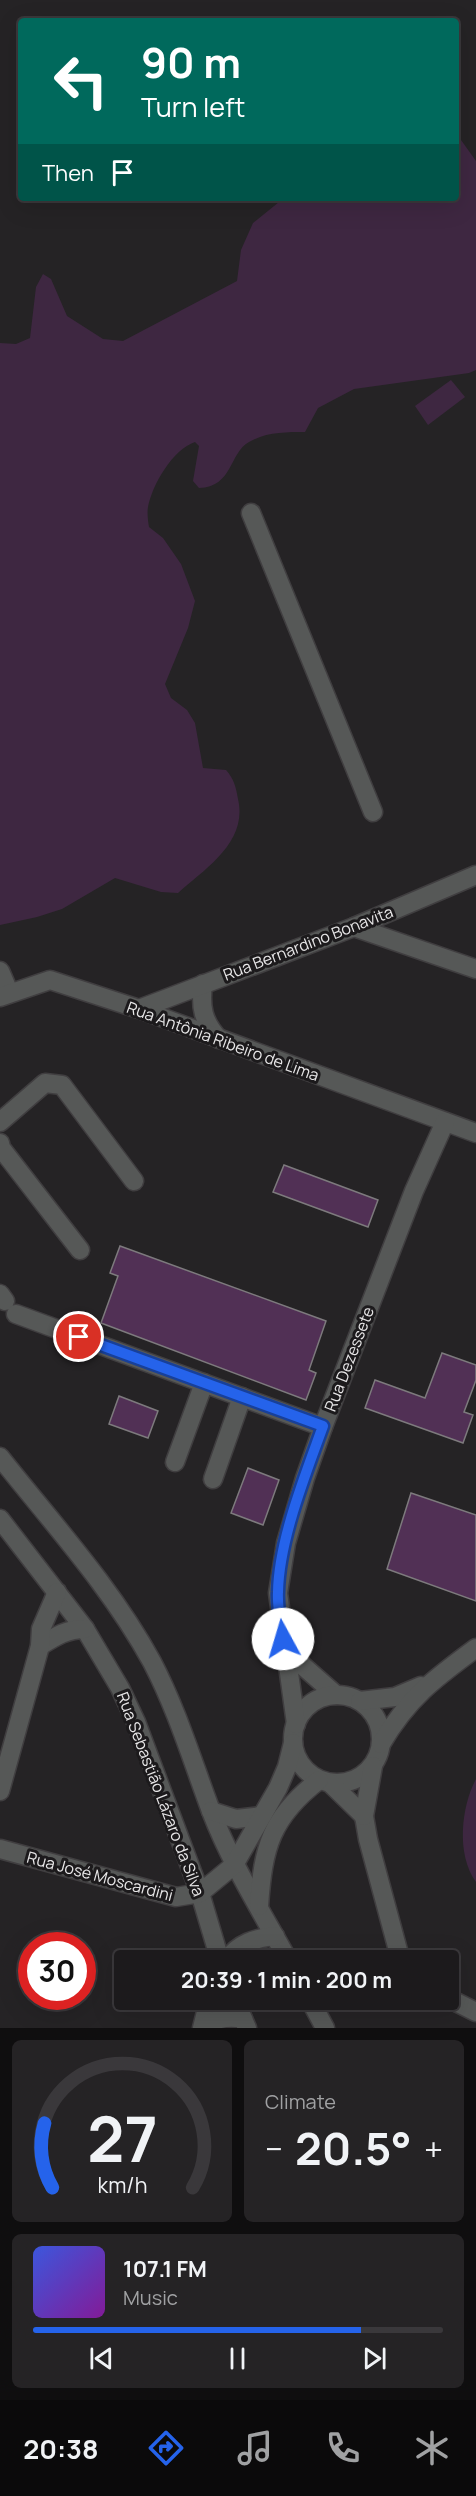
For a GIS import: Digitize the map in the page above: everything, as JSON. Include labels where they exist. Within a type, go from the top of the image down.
[{"type":"street","points":[[251,513],[374,812]]},
{"type":"street","name":"Rua Bernardino Bonavita","points":[[139,1009],[354,927],[476,875]]},
{"type":"street","points":[[354,927],[476,969]]},
{"type":"street","points":[[0,972],[4,994]]},
{"type":"street","name":"Rua Antônia Ribeiro de Lima","points":[[4,994],[50,980],[139,1009],[476,1133]]},
{"type":"street","points":[[203,984],[201,999],[203,1015],[210,1029],[220,1040]]},
{"type":"street","points":[[0,1122],[45,1083],[62,1085],[134,1180]]},
{"type":"street","name":"Rua Dezessete","points":[[296,1724],[278,1593],[286,1543],[323,1426],[414,1191],[445,1122]]},
{"type":"street","points":[[0,1146],[80,1250]]},
{"type":"street","points":[[7,1303],[204,1383],[323,1426]]},
{"type":"street","points":[[175,1461],[204,1383]]},
{"type":"street","points":[[213,1479],[242,1397]]},
{"type":"street","points":[[0,1457],[105,1588],[150,1659],[171,1699],[211,1811],[234,1865],[283,1950]]},
{"type":"street","name":"Rua Sebastião Lázaro da Silva","points":[[0,1519],[85,1629],[114,1677],[136,1722],[200,1893],[217,1950]]},
{"type":"street","points":[[0,1791],[40,1646],[41,1629],[57,1592]]},
{"type":"street","points":[[40,1646],[72,1629],[85,1629]]},
{"type":"street","points":[[283,1639],[303,1666],[336,1695],[360,1701],[395,1697],[428,1683]]},
{"type":"street","points":[[381,1744],[402,1712],[428,1683],[476,1648]]},
{"type":"street","points":[[200,1893],[234,1865],[262,1816],[287,1767],[296,1724],[302,1712],[311,1703],[336,1695]]},
{"type":"street","points":[[360,1701],[377,1719],[381,1731],[379,1756],[373,1766],[364,1816],[398,1950]]},
{"type":"street","points":[[293,1743],[301,1765],[325,1781],[364,1816]]},
{"type":"street","points":[[259,1906],[261,1870],[275,1830],[286,1809],[325,1781],[354,1780],[373,1766]]},
{"type":"street","points":[[211,1811],[236,1819],[262,1816]]},
{"type":"street","name":"Rua José Moscardini","points":[[0,1850],[176,1897],[188,1897],[200,1893]]},
{"type":"street","points":[[238,1950],[244,1944],[259,1938],[275,1936]]},
{"type":"street","points":[[459,2004],[476,2012]]},
{"type":"street","points":[[203,2028],[207,2010]]},
{"type":"street","points":[[239,2010],[245,2024]]},
{"type":"street","points":[[315,2010],[325,2028]]},
{"type":"street","points":[[203,2028],[216,2020],[225,2018],[245,2024]]},
{"type":"shaded area","points":[[459,137],[476,161],[476,370],[469,373],[354,389],[318,408],[305,432],[269,434],[249,442],[243,447],[224,476],[210,486],[199,488],[193,481],[199,446],[195,442],[179,452],[172,460],[150,498],[149,527],[163,538],[181,564],[195,601],[188,628],[165,684],[171,698],[187,710],[195,723],[203,768],[226,770],[234,783],[239,814],[237,828],[222,853],[178,893],[161,892],[115,878],[62,909],[0,925],[0,343],[16,344],[30,338],[36,287],[43,274],[51,279],[67,316],[103,339],[123,341],[237,281],[241,250],[253,223],[280,201],[459,201]]},
{"type":"shaded area","points":[[451,380],[465,397],[428,425],[415,406]]},
{"type":"shaded area","points":[[476,1779],[476,1882],[465,1858],[463,1831],[467,1803]]},
{"type":"building","points":[[284,1165],[378,1200],[368,1227],[273,1192]]},
{"type":"building","points":[[120,1246],[326,1321],[309,1370],[316,1373],[306,1400],[101,1323],[118,1276],[110,1273]]},
{"type":"building","points":[[442,1353],[476,1365],[476,1380],[464,1412],[473,1415],[463,1443],[365,1408],[375,1380],[425,1398]]},
{"type":"building","points":[[119,1396],[158,1411],[148,1438],[109,1424]]},
{"type":"building","points":[[248,1468],[279,1480],[263,1525],[231,1513]]},
{"type":"building","points":[[411,1493],[476,1515],[476,1601],[387,1569]]},
{"type":"route","points":[[79,1337],[323,1426],[286,1543],[278,1593],[283,1639]]}]
